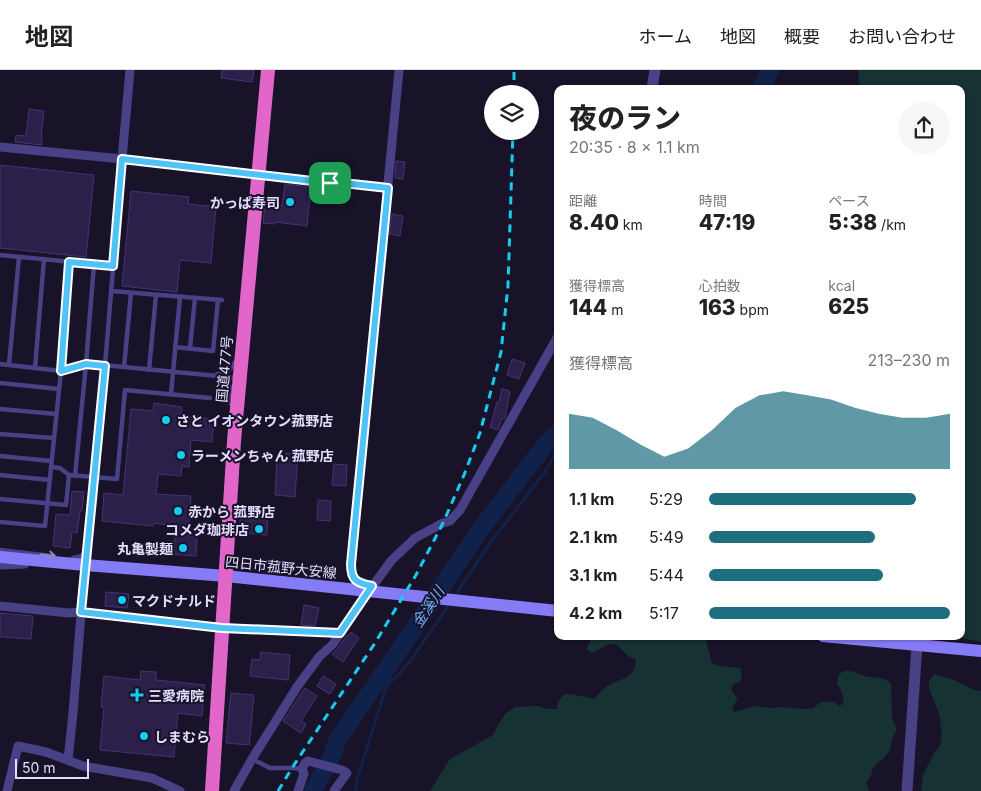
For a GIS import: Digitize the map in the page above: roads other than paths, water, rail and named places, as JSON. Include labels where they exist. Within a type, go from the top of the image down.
[{"type":"highway","name":"国道477号","points":[[212,791],[234,441],[268,70]]},
{"type":"main road","name":"四日市菰野大安線","points":[[0,557],[61,559],[85,565],[226,576],[554,611]]},
{"type":"main road","points":[[865,640],[981,651]]},
{"type":"street","points":[[122,159],[130,70]]},
{"type":"street","points":[[372,586],[362,584],[354,578],[351,574],[351,564],[399,70]]},
{"type":"street","points":[[653,85],[655,70]]},
{"type":"street","points":[[0,147],[388,188]]},
{"type":"street","points":[[234,791],[297,687],[319,657],[333,644],[391,561],[415,538],[442,523],[450,521],[460,510],[554,343]]},
{"type":"street","points":[[0,565],[61,559]]},
{"type":"street","points":[[68,760],[85,565]]},
{"type":"street","points":[[0,606],[70,614],[81,612],[222,628],[340,633]]},
{"type":"street","points":[[907,791],[917,645]]},
{"type":"street","points":[[7,791],[18,746],[46,752],[83,766],[152,778],[180,791]]},
{"type":"street","points":[[298,791],[304,774],[302,769],[308,761],[347,773],[334,791]]},
{"type":"lane","points":[[85,565],[105,366],[122,159]]},
{"type":"lane","points":[[0,255],[113,266]]},
{"type":"lane","points":[[9,365],[19,257]]},
{"type":"lane","points":[[34,368],[44,259]]},
{"type":"lane","points":[[0,522],[45,526],[61,371],[69,262]]},
{"type":"lane","points":[[75,476],[94,264]]},
{"type":"lane","points":[[111,290],[220,300],[213,351],[175,347]]},
{"type":"lane","points":[[124,368],[130,292]]},
{"type":"lane","points":[[149,370],[156,295]]},
{"type":"lane","points":[[171,394],[180,297]]},
{"type":"lane","points":[[190,348],[195,298]]},
{"type":"lane","points":[[208,375],[226,373],[231,369],[237,358],[244,334]]},
{"type":"lane","points":[[0,364],[61,371],[86,364],[240,378]]},
{"type":"lane","points":[[208,375],[226,380],[230,384],[234,441]]},
{"type":"lane","points":[[0,383],[59,389]]},
{"type":"lane","points":[[51,467],[60,468],[69,475],[117,479],[125,390],[210,398]]},
{"type":"lane","points":[[0,408],[56,414]]},
{"type":"lane","points":[[0,434],[54,438]]},
{"type":"lane","points":[[0,456],[52,461]]},
{"type":"lane","points":[[0,475],[50,480]]},
{"type":"lane","points":[[0,499],[66,505],[69,475]]},
{"type":"lane","points":[[0,550],[61,559],[77,558],[82,556],[87,544]]},
{"type":"lane","points":[[252,759],[270,768],[302,769]]},
{"type":"waterway","name":"金溪川","points":[[763,85],[770,70]]},
{"type":"waterway","name":"金溪川","points":[[313,791],[333,754],[337,741],[482,527],[546,444],[554,437]]},
{"type":"waterway","points":[[455,596],[493,539],[545,472],[554,455]]},
{"type":"waterway","points":[[356,791],[357,779],[385,690],[413,657],[450,603]]},
{"type":"railway","points":[[514,70],[514,85]]},
{"type":"railway","points":[[278,791],[375,643],[416,575],[443,523],[480,433],[501,352],[508,286],[513,140]]},
{"type":"place","name":"かっぱ寿司","points":[[290,202]]},
{"type":"place","name":"さと イオンタウン菰野店","points":[[166,420]]},
{"type":"place","name":"ラーメンちゃん 菰野店","points":[[181,455]]},
{"type":"place","name":"赤から 菰野店","points":[[178,511]]},
{"type":"place","name":"コメダ珈琲店","points":[[259,529]]},
{"type":"place","name":"丸亀製麺","points":[[183,548]]},
{"type":"place","name":"マクドナルド","points":[[122,600]]},
{"type":"place","name":"三愛病院","points":[[137,695]]},
{"type":"place","name":"しまむら","points":[[144,736]]}]
